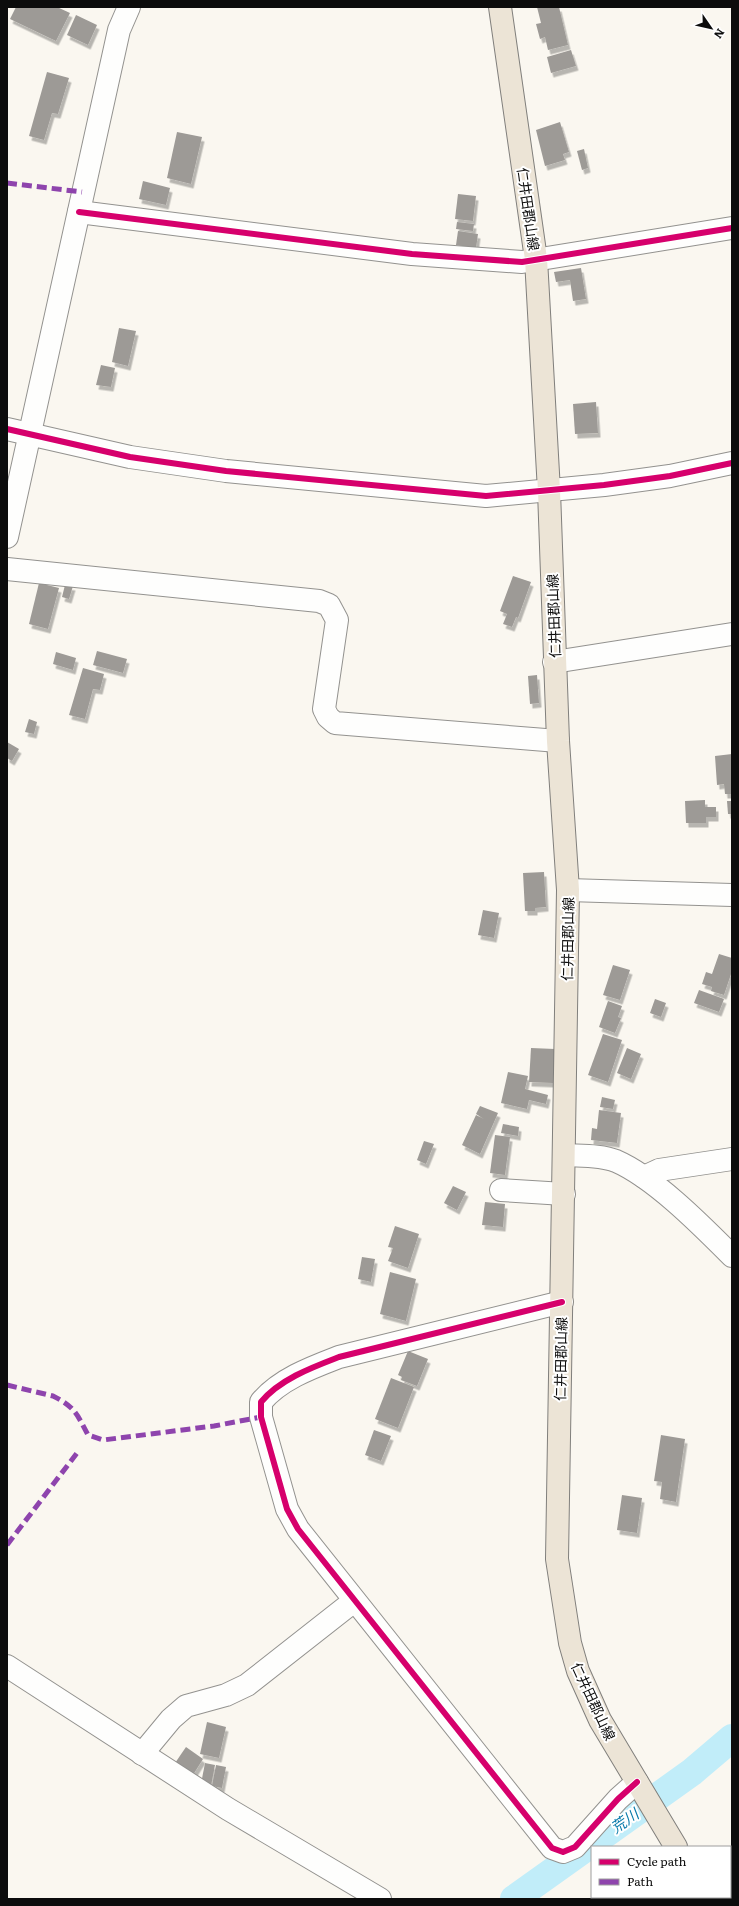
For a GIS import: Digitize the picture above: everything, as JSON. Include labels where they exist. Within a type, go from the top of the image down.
[{"type":"main road","name":"仁井田郡山線","points":[[500,7],[536,259],[549,491],[558,741],[568,890],[565,1155],[556,1532],[557,1559],[570,1643],[578,1671],[600,1720],[675,1846]]},
{"type":"street","points":[[7,537],[119,30],[129,7]]},
{"type":"street","points":[[78,212],[412,254],[522,262],[732,228]]},
{"type":"street","points":[[7,429],[30,436],[130,457],[226,471],[486,496],[549,491],[670,476],[732,463]]},
{"type":"street","points":[[7,569],[319,601],[329,605],[337,620],[324,709],[328,717],[335,723],[558,741]]},
{"type":"street","points":[[554,662],[732,634]]},
{"type":"street","points":[[568,890],[732,895]]},
{"type":"street","points":[[565,1155],[615,1161],[644,1177],[683,1209],[732,1256]]},
{"type":"street","points":[[644,1177],[659,1170],[732,1159]]},
{"type":"street","points":[[500,1190],[564,1194]]},
{"type":"street","points":[[562,1302],[339,1357],[314,1367],[283,1384],[261,1402],[262,1417],[290,1515],[301,1534],[546,1842],[558,1852],[563,1852],[575,1847],[618,1799],[637,1782]]},
{"type":"street","points":[[142,1754],[178,1711],[194,1702],[226,1694],[247,1685],[354,1601]]},
{"type":"street","points":[[7,1666],[228,1809],[380,1899]]},
{"type":"building","points":[[16,7],[57,7],[70,13],[56,41],[10,19]]},
{"type":"building","points":[[537,7],[559,7],[568,45],[548,50],[545,37],[540,39],[536,24],[541,23]]},
{"type":"building","points":[[76,15],[97,25],[88,45],[67,35]]},
{"type":"building","points":[[571,50],[576,66],[551,73],[547,57]]},
{"type":"building","points":[[47,72],[69,78],[58,114],[52,113],[44,140],[29,136]]},
{"type":"building","points":[[560,122],[569,152],[563,154],[565,160],[545,166],[536,130]]},
{"type":"building","points":[[177,132],[202,137],[191,184],[167,178]]},
{"type":"building","points":[[584,149],[588,168],[582,170],[577,151]]},
{"type":"building","points":[[143,181],[170,188],[166,205],[139,199]]},
{"type":"building","points":[[458,194],[476,196],[473,221],[455,219]]},
{"type":"building","points":[[457,222],[474,224],[473,231],[456,229]]},
{"type":"building","points":[[458,231],[478,234],[476,248],[456,245]]},
{"type":"building","points":[[581,268],[586,299],[573,301],[570,280],[556,282],[554,272]]},
{"type":"building","points":[[119,328],[136,331],[128,366],[112,362]]},
{"type":"building","points":[[101,365],[115,368],[111,387],[96,385]]},
{"type":"building","points":[[596,402],[598,433],[575,434],[573,404]]},
{"type":"building","points":[[513,576],[531,582],[518,618],[516,617],[512,627],[503,624],[507,614],[500,611]]},
{"type":"building","points":[[39,583],[59,588],[48,629],[29,624]]},
{"type":"building","points":[[65,585],[73,586],[69,599],[62,597]]},
{"type":"building","points":[[97,651],[127,659],[123,673],[93,665]]},
{"type":"building","points":[[56,652],[76,658],[73,670],[53,664]]},
{"type":"building","points":[[83,668],[104,674],[100,690],[93,689],[85,719],[69,715]]},
{"type":"building","points":[[537,675],[539,703],[530,704],[528,676]]},
{"type":"building","points":[[29,719],[37,722],[34,734],[25,732]]},
{"type":"building","points":[[7,742],[19,749],[12,761],[7,758]]},
{"type":"building","points":[[732,754],[732,794],[725,794],[724,784],[717,785],[715,756]]},
{"type":"building","points":[[705,800],[705,807],[716,807],[716,817],[706,817],[706,823],[686,823],[685,801]]},
{"type":"building","points":[[727,801],[732,801],[732,814],[728,814]]},
{"type":"building","points":[[544,872],[546,907],[535,908],[535,911],[525,911],[523,873]]},
{"type":"building","points":[[483,910],[499,913],[494,938],[478,935]]},
{"type":"building","points":[[719,954],[732,958],[732,971],[724,995],[711,991],[712,987],[702,984],[706,972],[712,974]]},
{"type":"building","points":[[613,965],[630,970],[620,1000],[603,995]]},
{"type":"building","points":[[699,990],[724,999],[719,1012],[694,1003]]},
{"type":"building","points":[[655,999],[666,1003],[661,1017],[650,1013]]},
{"type":"building","points":[[608,1001],[622,1006],[618,1017],[621,1018],[615,1033],[599,1027]]},
{"type":"building","points":[[603,1034],[622,1040],[608,1082],[588,1075]]},
{"type":"building","points":[[531,1048],[555,1049],[553,1083],[529,1082]]},
{"type":"building","points":[[627,1048],[641,1054],[631,1079],[617,1073]]},
{"type":"building","points":[[508,1072],[528,1076],[525,1089],[548,1095],[546,1104],[529,1100],[527,1109],[501,1103]]},
{"type":"building","points":[[602,1097],[615,1100],[613,1109],[600,1107]]},
{"type":"building","points":[[480,1106],[498,1113],[480,1154],[462,1145],[476,1115],[484,1119],[476,1114]]},
{"type":"building","points":[[599,1110],[621,1113],[617,1143],[591,1140],[592,1128],[597,1129]]},
{"type":"building","points":[[503,1124],[519,1127],[518,1136],[501,1133]]},
{"type":"building","points":[[495,1135],[510,1137],[505,1175],[490,1173]]},
{"type":"building","points":[[424,1141],[434,1144],[426,1164],[417,1160]]},
{"type":"building","points":[[453,1186],[466,1192],[457,1210],[444,1203]]},
{"type":"building","points":[[485,1202],[505,1204],[503,1227],[482,1225]]},
{"type":"building","points":[[395,1226],[419,1234],[408,1268],[388,1261],[393,1248],[388,1247]]},
{"type":"building","points":[[362,1257],[375,1259],[371,1282],[358,1279]]},
{"type":"building","points":[[390,1272],[416,1279],[406,1321],[380,1314]]},
{"type":"building","points":[[408,1351],[428,1359],[417,1386],[401,1380],[402,1377],[398,1375]]},
{"type":"building","points":[[391,1378],[414,1387],[398,1428],[375,1419]]},
{"type":"building","points":[[374,1430],[391,1436],[381,1461],[365,1455]]},
{"type":"building","points":[[661,1435],[685,1439],[676,1502],[660,1499],[662,1482],[654,1481]]},
{"type":"building","points":[[622,1495],[642,1498],[637,1533],[617,1530]]},
{"type":"building","points":[[207,1722],[226,1727],[219,1758],[200,1754]]},
{"type":"building","points":[[186,1747],[203,1759],[191,1778],[173,1766]]},
{"type":"building","points":[[205,1763],[215,1765],[211,1786],[201,1784]]},
{"type":"building","points":[[216,1765],[226,1767],[222,1788],[212,1786]]},
{"type":"waterway","name":"荒川","points":[[514,1899],[692,1772],[732,1738]]},
{"type":"marked path","points":[[7,183],[82,192]]},
{"type":"marked path","points":[[7,1385],[53,1396],[60,1400],[75,1412],[88,1435],[103,1440],[214,1426],[261,1417]]},
{"type":"marked path","points":[[7,1545],[77,1453]]},
{"type":"cycle path","points":[[79,212],[412,254],[522,262],[732,228]]},
{"type":"cycle path","points":[[7,429],[130,457],[226,471],[486,496],[604,485],[670,476],[732,463]]},
{"type":"cycle path","points":[[562,1302],[339,1357],[287,1380],[261,1402],[261,1417],[287,1509],[298,1529],[552,1848],[563,1852],[575,1847],[618,1799],[637,1782]]}]
